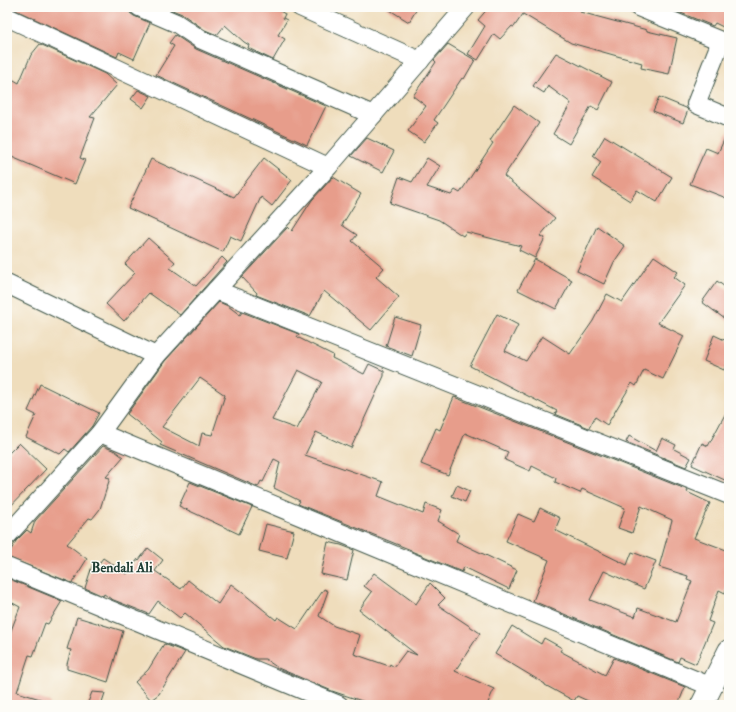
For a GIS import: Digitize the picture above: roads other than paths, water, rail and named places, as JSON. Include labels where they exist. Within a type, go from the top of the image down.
[{"type":"main road","points":[[707,696],[729,651]]},
{"type":"street","points":[[139,7],[176,23],[200,39],[373,115]]},
{"type":"street","points":[[300,7],[420,61]]},
{"type":"street","points":[[7,536],[100,433],[156,356],[328,167],[466,7]]},
{"type":"street","points":[[638,7],[721,41],[696,104],[729,118]]},
{"type":"street","points":[[7,17],[328,167]]},
{"type":"street","points":[[7,284],[156,356]]},
{"type":"street","points":[[216,290],[729,495]]},
{"type":"street","points":[[100,433],[707,696]]},
{"type":"street","points":[[7,567],[339,705]]},
{"type":"district","name":"Bendali Ali","points":[[122,567]]}]
